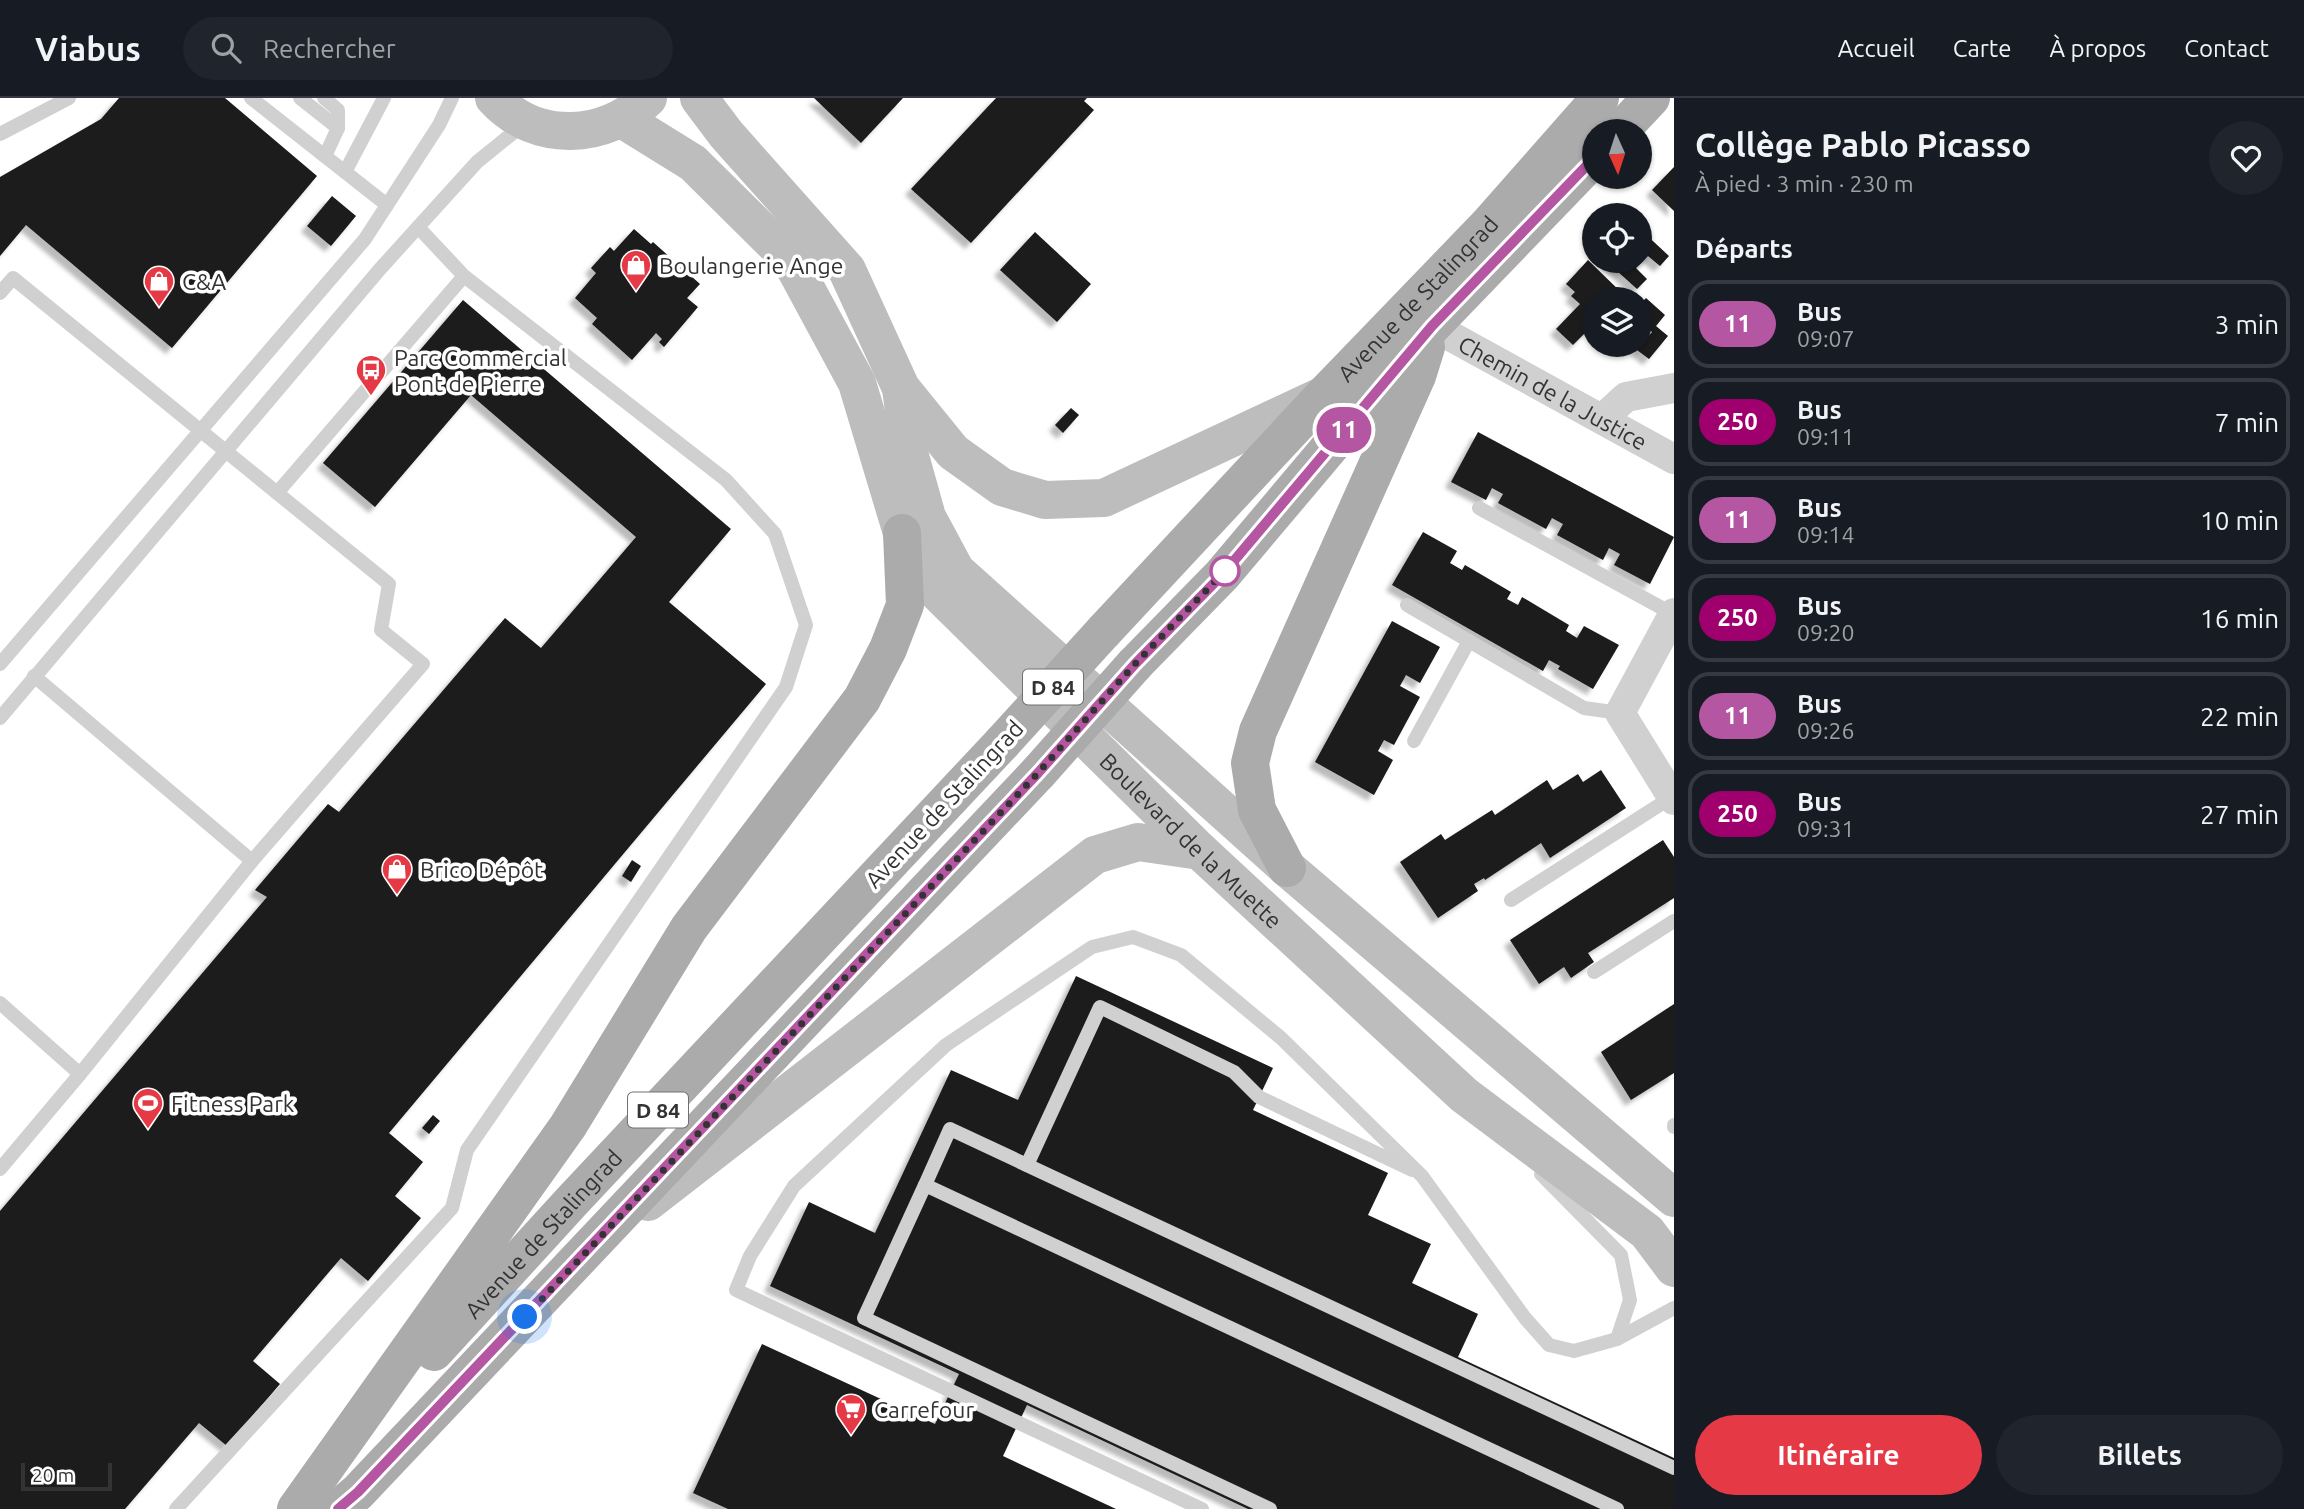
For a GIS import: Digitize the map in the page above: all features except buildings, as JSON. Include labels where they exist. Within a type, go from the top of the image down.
[{"type":"main road","points":[[494,98],[502,107],[526,122],[550,130],[575,132],[599,128],[635,108]]},
{"type":"main road","name":"Boulevard de la Muette","points":[[699,98],[726,134],[847,271],[901,388],[910,456],[927,517],[956,571],[1287,868],[1674,1198]]},
{"type":"main road","name":"Avenue de Stalingrad","points":[[317,1499],[573,1200],[1324,395],[1488,225],[1600,98]]},
{"type":"main road","points":[[1631,119],[1651,98]]},
{"type":"main road","name":"Boulevard de la Muette","points":[[635,108],[790,259],[857,383],[902,533],[930,585],[1200,851],[1464,1095],[1647,1231],[1674,1268]]},
{"type":"main road","name":"Avenue de Stalingrad","points":[[317,1499],[358,1492],[599,1240],[1038,773],[1135,664],[1222,575],[1432,326],[1582,170]]},
{"type":"main road","points":[[1287,868],[1257,810],[1250,763],[1258,732],[1417,376],[1432,326]]},
{"type":"main road","points":[[901,388],[953,452],[1002,487],[1045,500],[1104,498],[1324,395]]},
{"type":"main road","points":[[317,1499],[568,1126],[689,928],[862,699],[888,649],[905,605],[902,533]]},
{"type":"main road","points":[[599,1240],[1095,855],[1138,842],[1200,851]]},
{"type":"street","name":"Chemin de la Justice","points":[[1432,326],[1674,459]]},
{"type":"street","points":[[1602,419],[1626,397],[1674,388]]},
{"type":"street","points":[[1673,797],[1620,713],[1674,614]]},
{"type":"lane","points":[[0,134],[69,98]]},
{"type":"lane","points":[[251,98],[387,205]]},
{"type":"lane","points":[[300,98],[338,128]]},
{"type":"lane","points":[[324,98],[338,110],[338,128],[325,156]]},
{"type":"lane","points":[[345,172],[384,98]]},
{"type":"lane","points":[[3,656],[365,239],[439,125],[453,98]]},
{"type":"lane","points":[[0,718],[418,227],[477,162],[526,122]]},
{"type":"lane","points":[[176,1509],[452,1208],[467,1150],[786,687],[806,625],[775,534],[726,480],[464,276],[418,227]]},
{"type":"lane","points":[[277,493],[464,276]]},
{"type":"lane","points":[[0,293],[13,278],[389,584],[381,629],[423,664],[252,862],[0,1169]]},
{"type":"lane","points":[[1479,508],[1674,614]]},
{"type":"lane","points":[[1406,605],[1584,708],[1620,713]]},
{"type":"lane","points":[[1414,741],[1469,641]]},
{"type":"lane","points":[[34,677],[252,862]]},
{"type":"lane","points":[[1511,900],[1673,797]]},
{"type":"lane","points":[[1594,972],[1674,921]]},
{"type":"lane","points":[[1202,1509],[736,1290],[750,1256],[794,1186],[946,1045],[1092,947],[1133,937],[1181,955],[1281,1038],[1422,1176],[1525,1318],[1549,1345],[1574,1352],[1617,1339],[1674,1308]]},
{"type":"lane","points":[[0,1003],[80,1074]]},
{"type":"lane","points":[[1027,1165],[1100,1007],[1234,1072],[1259,1097],[1422,1176]]},
{"type":"lane","points":[[1464,1095],[1621,1255],[1630,1300],[1617,1339]]},
{"type":"lane","points":[[1270,1509],[864,1318],[950,1129],[1674,1468]]},
{"type":"lane","points":[[925,1185],[1617,1509]]},
{"type":"bus line","name":"11","points":[[338,1509],[358,1492],[599,1240],[1038,773],[1135,664],[1222,575],[1432,326],[1582,171]]},
{"type":"place","name":"Boulangerie Ange","points":[[636,292]]},
{"type":"place","name":"C&A","points":[[159,308]]},
{"type":"place","name":"Parc Commercial Pont de Pierre","points":[[371,397]]},
{"type":"place","name":"Brico Dépôt","points":[[397,896]]},
{"type":"place","name":"Fitness Park","points":[[148,1130]]},
{"type":"place","name":"Carrefour","points":[[851,1436]]},
{"type":"route","points":[[525,1317],[1225,571]]}]
